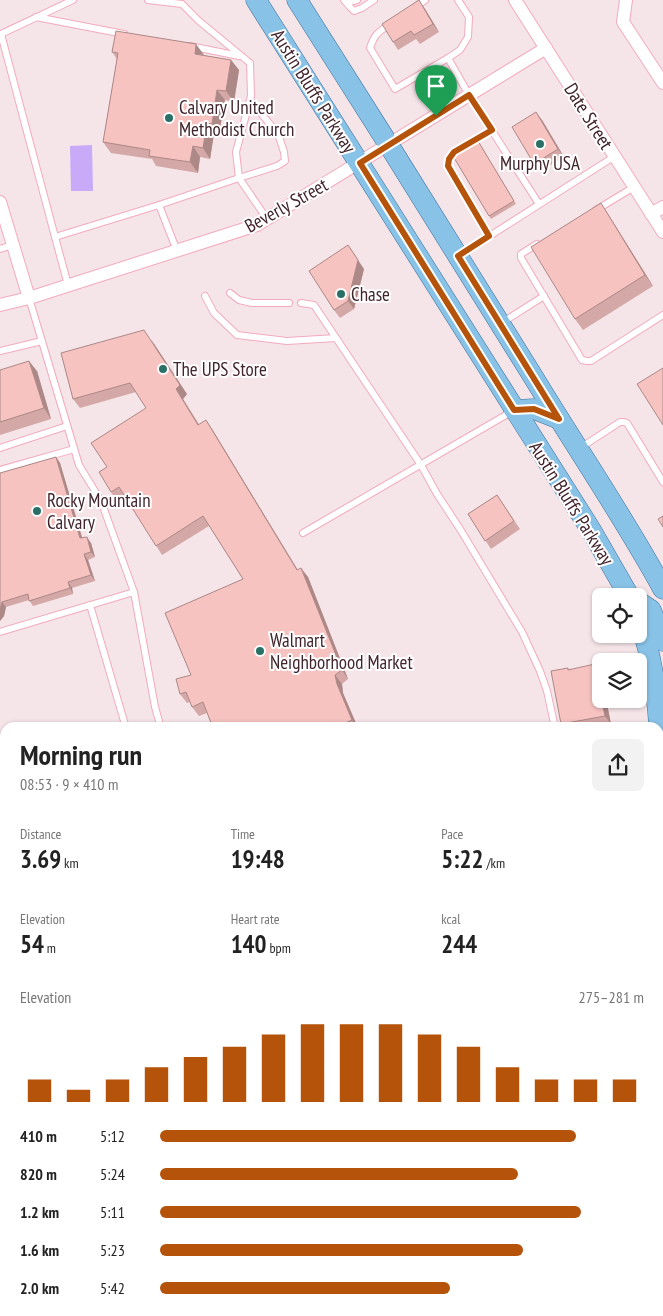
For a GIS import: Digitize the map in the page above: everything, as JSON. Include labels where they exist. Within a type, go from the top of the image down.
[{"type":"main road","name":"Austin Bluffs Parkway","points":[[256,0],[591,530],[624,588]]},
{"type":"main road","name":"Austin Bluffs Parkway","points":[[296,0],[389,145],[642,552],[663,589]]},
{"type":"main road","name":"Austin Bluffs Parkway","points":[[514,410],[534,409],[559,419]]},
{"type":"main road","points":[[647,607],[652,610],[663,641]]},
{"type":"main road","points":[[646,643],[655,683],[659,722]]},
{"type":"street","name":"Date Street","points":[[515,0],[663,232]]},
{"type":"street","points":[[626,0],[623,22],[663,83]]},
{"type":"street","name":"Beverly Street","points":[[0,305],[29,298],[257,226],[546,48]]},
{"type":"street","points":[[0,202],[29,298]]},
{"type":"street","points":[[651,214],[663,207]]},
{"type":"lane","points":[[68,285],[2,34],[73,0]]},
{"type":"lane","points":[[148,0],[182,4],[199,21],[250,62],[251,96],[236,152],[239,178],[267,220]]},
{"type":"lane","points":[[345,0],[349,2],[358,0]]},
{"type":"lane","points":[[345,0],[354,11],[374,0]]},
{"type":"lane","points":[[410,12],[417,2],[425,0]]},
{"type":"lane","points":[[397,20],[378,33],[373,39],[370,48],[395,89],[460,50],[468,37],[470,17],[458,0]]},
{"type":"lane","points":[[36,17],[134,36]]},
{"type":"lane","points":[[183,45],[242,56]]},
{"type":"lane","points":[[448,58],[469,95],[539,204]]},
{"type":"lane","points":[[55,237],[277,166],[284,161],[284,152],[278,134],[250,100]]},
{"type":"lane","points":[[489,236],[448,166],[449,159],[454,152],[492,130]]},
{"type":"lane","points":[[458,256],[615,156]]},
{"type":"lane","points":[[592,212],[634,187]]},
{"type":"lane","points":[[159,205],[177,251]]},
{"type":"lane","points":[[541,242],[521,254],[521,258],[582,360],[590,360],[663,315]]},
{"type":"lane","points":[[0,249],[13,245]]},
{"type":"lane","points":[[230,293],[239,300],[289,303]]},
{"type":"lane","points":[[205,296],[214,313],[237,335],[287,341],[336,338]]},
{"type":"lane","points":[[500,324],[544,296]]},
{"type":"lane","points":[[29,298],[79,465],[101,500],[134,592],[154,707],[159,722]]},
{"type":"lane","points":[[301,303],[314,306],[421,464],[522,632],[540,671],[547,691],[554,722]]},
{"type":"lane","points":[[0,352],[42,341]]},
{"type":"lane","points":[[303,533],[514,410]]},
{"type":"lane","points":[[578,449],[620,422],[624,422],[663,482]]},
{"type":"lane","points":[[0,448],[67,426]]},
{"type":"lane","points":[[0,470],[74,449]]},
{"type":"lane","points":[[0,632],[134,592]]},
{"type":"lane","points":[[90,605],[124,722]]},
{"type":"shaded area","points":[[92,145],[93,191],[71,191],[70,146]]},
{"type":"building","points":[[419,0],[433,24],[414,35],[411,31],[393,42],[382,24]]},
{"type":"building","name":"Calvary United Methodist Church","points":[[116,31],[196,44],[195,54],[231,60],[226,91],[217,90],[212,124],[207,123],[203,148],[193,146],[190,162],[149,156],[150,150],[103,142],[118,53],[112,52]]},
{"type":"building","points":[[536,112],[558,149],[534,164],[512,127]]},
{"type":"building","points":[[478,141],[514,201],[489,216],[453,156]]},
{"type":"building","points":[[601,203],[645,275],[575,319],[531,247]]},
{"type":"building","name":"Chase","points":[[348,245],[358,260],[348,301],[334,310],[309,271]]},
{"type":"building","points":[[144,330],[180,385],[176,389],[198,425],[206,420],[297,570],[301,568],[342,670],[335,675],[352,720],[348,722],[211,722],[203,702],[192,707],[186,692],[180,694],[176,679],[191,675],[165,613],[243,579],[203,516],[156,546],[119,487],[111,492],[99,472],[107,467],[91,443],[146,408],[130,383],[73,399],[61,353]]},
{"type":"building","points":[[29,361],[44,408],[0,422],[0,370]]},
{"type":"building","points":[[663,368],[663,425],[637,384]]},
{"type":"building","name":"Rocky Mountain Calvary","points":[[56,457],[80,538],[87,537],[91,552],[84,554],[91,575],[68,582],[70,588],[29,601],[28,594],[2,602],[0,611],[0,473]]},
{"type":"building","points":[[497,495],[514,521],[485,541],[468,514]]},
{"type":"building","points":[[663,516],[663,527],[658,519]]},
{"type":"building","points":[[592,665],[592,708],[603,708],[605,716],[572,722],[561,722],[551,671],[568,668],[568,670]]},
{"type":"place","name":"Calvary United Methodist Church","points":[[169,118]]},
{"type":"place","name":"Murphy USA","points":[[540,144]]},
{"type":"place","name":"Chase","points":[[341,294]]},
{"type":"place","name":"The UPS Store","points":[[163,369]]},
{"type":"place","name":"Rocky Mountain Calvary","points":[[37,511]]},
{"type":"place","name":"Walmart Neighborhood Market","points":[[260,651]]},
{"type":"route","points":[[469,95],[492,130],[454,152],[449,159],[448,166],[489,236],[458,256],[559,419],[534,409],[514,410],[360,163],[436,116],[469,95]]}]
